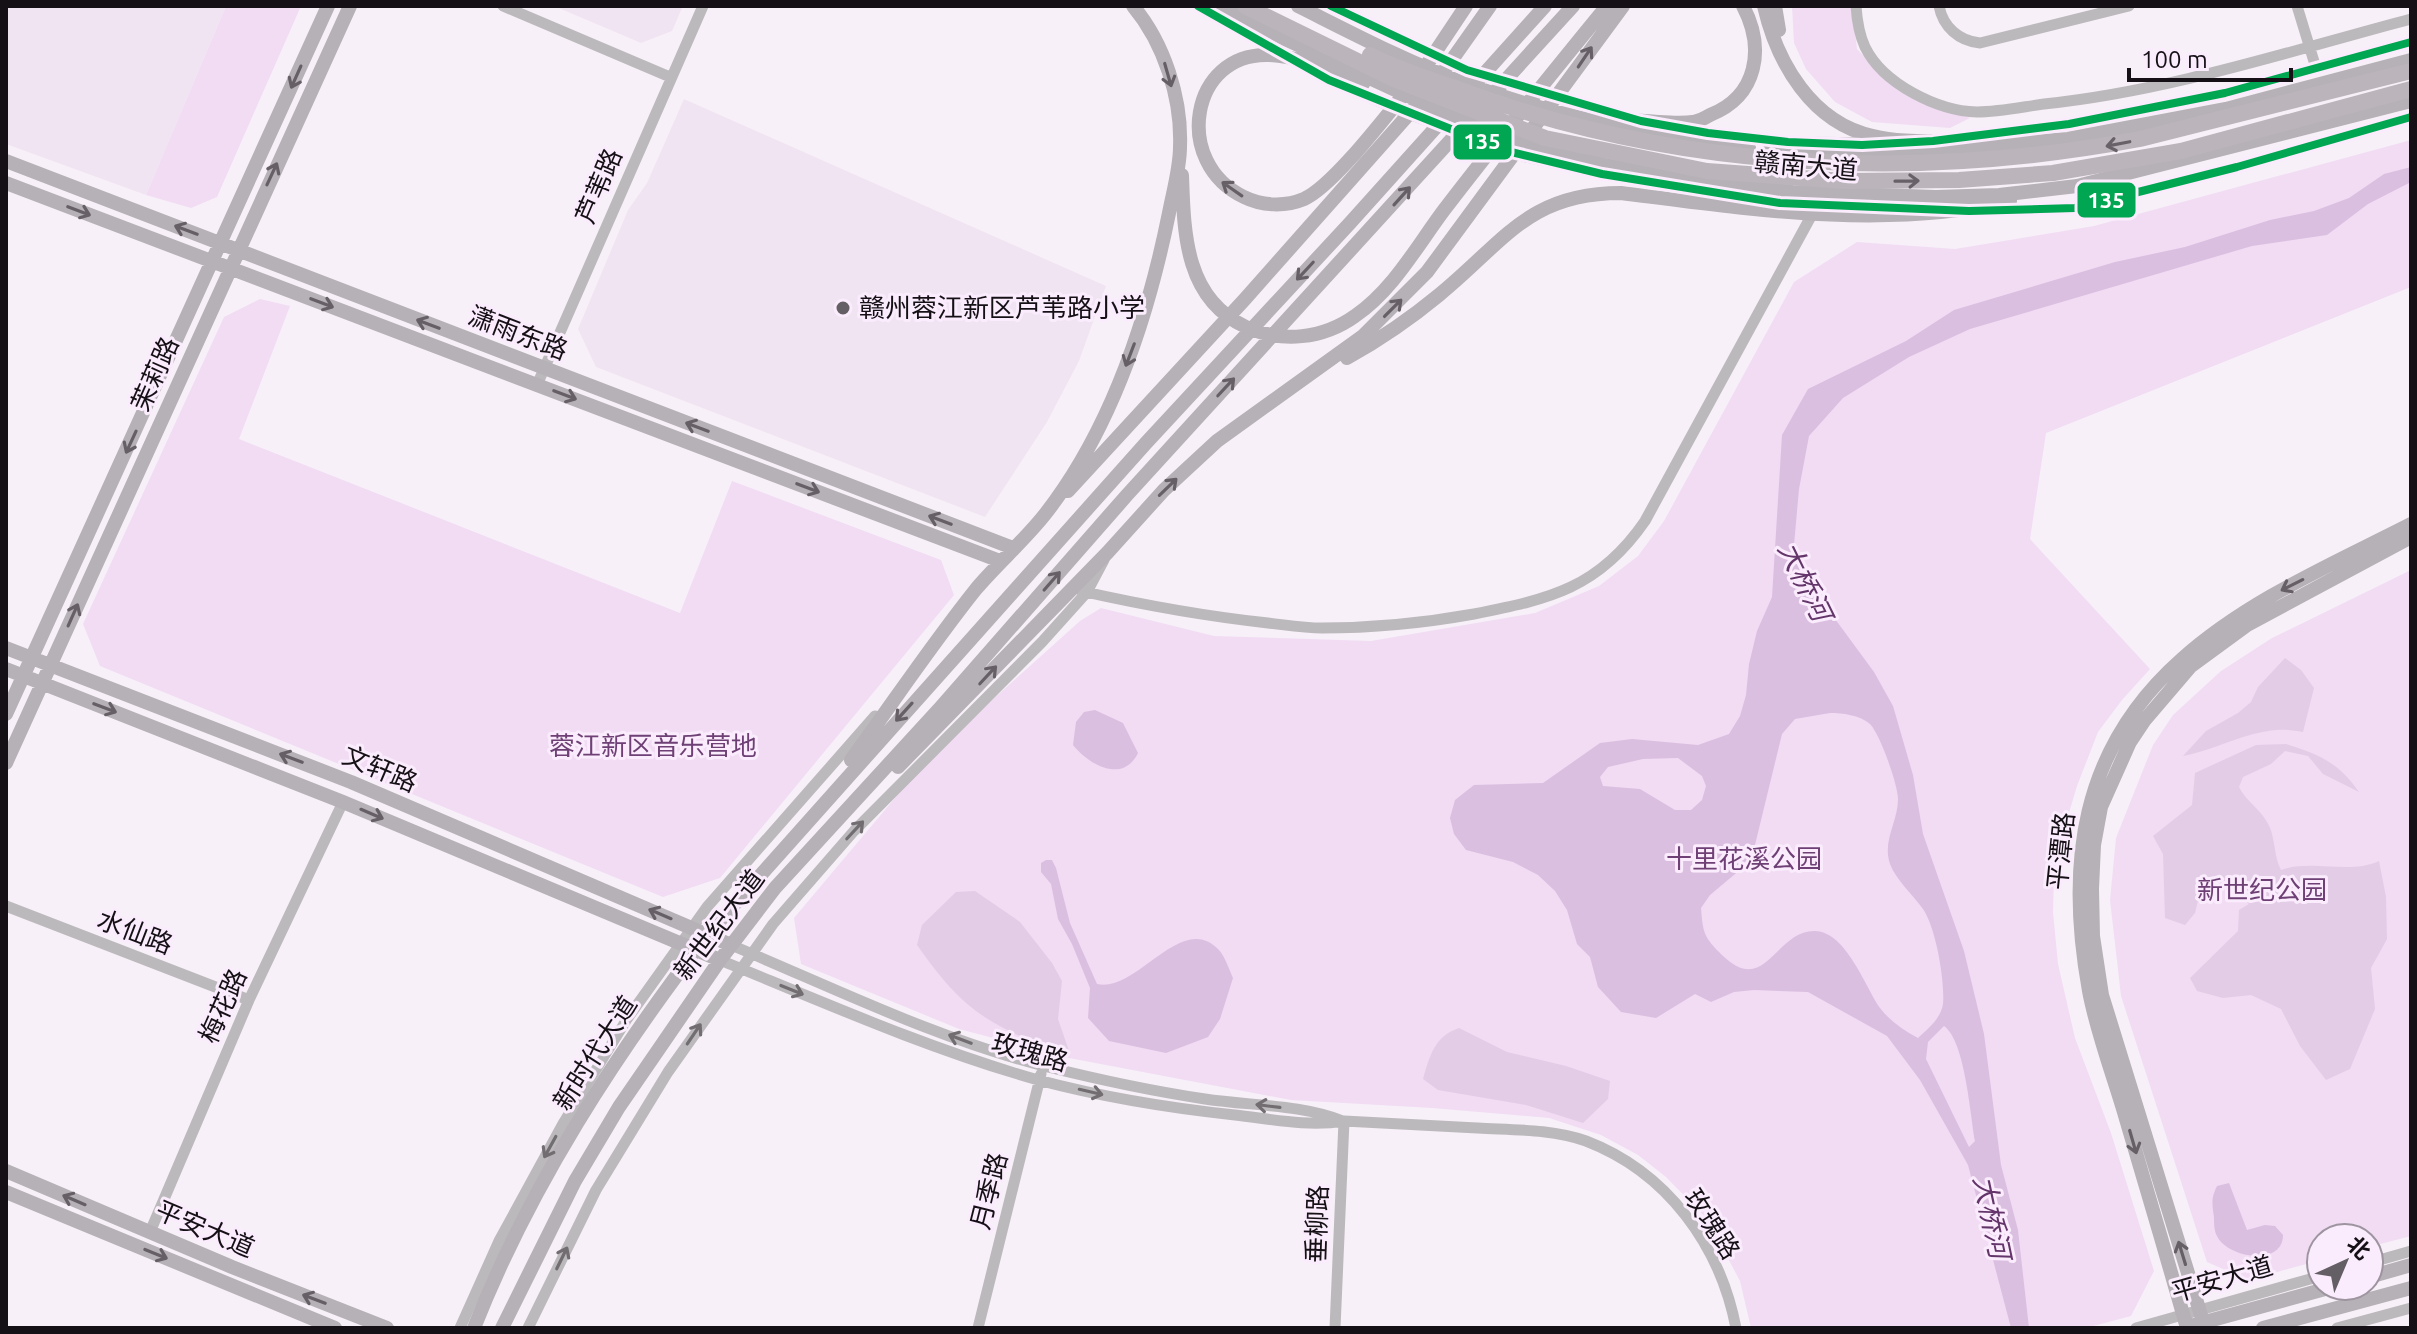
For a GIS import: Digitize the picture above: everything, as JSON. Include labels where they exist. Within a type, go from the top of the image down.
[{"type":"highway","points":[[1245,6],[1394,79],[1545,138],[1707,171],[1829,180],[1959,180],[2053,173],[2181,151],[2411,89]]},
{"type":"highway","points":[[1269,6],[1386,63],[1507,108],[1549,120],[1668,146],[1753,159],[1843,165],[1928,165],[2046,156],[2169,132],[2411,71]]},
{"type":"main road","name":"茉莉路","points":[[6,714],[328,6]]},
{"type":"main road","name":"茉莉路","points":[[6,763],[350,6]]},
{"type":"main road","points":[[1133,6],[1155,38],[1168,69],[1181,148],[1188,255],[1202,291],[1235,322],[1284,338],[1310,336],[1336,328],[1376,300],[1453,198],[1607,6]]},
{"type":"main road","name":"赣南大道","points":[[1220,6],[1460,120],[1531,147],[1698,191],[1936,197],[1999,195],[2077,186],[2411,101]]},
{"type":"main road","points":[[1460,120],[1288,58],[1267,55],[1232,65],[1218,76],[1200,109],[1198,127],[1206,164],[1219,180],[1243,197],[1270,204],[1304,198],[1336,172],[1416,80],[1466,6]]},
{"type":"main road","points":[[799,832],[1000,561],[1370,159],[1432,87],[1490,6]]},
{"type":"main road","points":[[799,832],[1146,443],[1545,6]]},
{"type":"main road","points":[[813,847],[951,696],[1127,495],[1573,6]]},
{"type":"main road","points":[[813,847],[1080,591],[1108,552],[1164,490],[1217,441],[1363,336],[1427,272],[1623,6]]},
{"type":"main road","points":[[1532,105],[1641,121],[1693,122],[1719,112],[1738,98],[1750,79],[1756,44],[1743,6]]},
{"type":"main road","points":[[1764,6],[1769,26],[1797,85],[1820,110],[1848,127],[1871,136],[1898,140],[1982,142],[2068,139]]},
{"type":"main road","points":[[1775,6],[1784,58]]},
{"type":"main road","name":"赣南大道","points":[[1303,8],[1437,72],[1532,105],[1612,126],[1707,138],[1770,151],[1870,155],[2068,139],[2226,109],[2411,60]]},
{"type":"main road","points":[[1046,514],[1094,435],[1129,358],[1163,242],[1181,148]]},
{"type":"main road","name":"潇雨东路","points":[[6,161],[1013,548]]},
{"type":"main road","name":"潇雨东路","points":[[6,183],[1000,561]]},
{"type":"main road","points":[[1292,388],[1367,347],[1405,321],[1439,296],[1509,232],[1549,205],[1596,193],[1698,191],[1816,208],[1924,214],[1969,211],[2077,186]]},
{"type":"main road","points":[[1108,552],[1127,495]]},
{"type":"main road","name":"平潭路","points":[[2186,1324],[2090,994],[2078,887],[2081,842],[2089,803],[2133,715],[2182,659],[2275,594],[2411,524]]},
{"type":"main road","name":"平潭路","points":[[2203,1320],[2102,995],[2093,936],[2092,889],[2094,845],[2101,807],[2130,742],[2168,690],[2191,666],[2247,625],[2411,537]]},
{"type":"main road","name":"文轩路","points":[[6,648],[351,782],[731,945]]},
{"type":"main road","name":"文轩路","points":[[6,669],[343,802],[720,960]]},
{"type":"main road","name":"新时代大道","points":[[474,1328],[516,1233],[597,1089],[696,949],[799,832]]},
{"type":"main road","name":"新世纪大道","points":[[502,1328],[575,1181],[619,1107],[731,945],[775,888],[813,847]]},
{"type":"main road","name":"平安大道","points":[[6,1171],[387,1328]]},
{"type":"main road","name":"平安大道","points":[[6,1192],[335,1328]]},
{"type":"main road","points":[[2385,1272],[2411,1265]]},
{"type":"main road","points":[[2263,1328],[2411,1288]]},
{"type":"main road","name":"平安大道","points":[[2186,1324],[2305,1294]]},
{"type":"street","points":[[503,6],[670,77]]},
{"type":"street","name":"芦苇路","points":[[537,385],[703,6]]},
{"type":"street","points":[[1198,6],[1343,86],[1503,150],[1602,174],[1698,191]]},
{"type":"street","points":[[1331,6],[1467,70],[1641,121],[1707,138],[1847,144],[1933,141],[2069,124],[2225,93],[2411,42]]},
{"type":"street","points":[[1856,6],[1858,29],[1866,49],[1889,76],[1927,99],[1977,112],[2138,91],[2411,19]]},
{"type":"street","points":[[1939,6],[1941,16],[1954,33],[1968,42],[1980,43],[2129,6]]},
{"type":"street","points":[[2297,6],[2316,68]]},
{"type":"street","points":[[1969,211],[2075,208],[2237,167],[2411,117]]},
{"type":"street","points":[[528,1328],[596,1190],[668,1072],[751,953],[854,831],[1042,642],[1080,591],[1204,616],[1321,628],[1423,623],[1541,599],[1575,586],[1614,560],[1645,521],[1816,208]]},
{"type":"street","points":[[460,1328],[499,1241],[564,1122],[627,1019],[707,907],[921,665]]},
{"type":"street","name":"梅花路","points":[[150,1232],[249,1000],[343,802]]},
{"type":"street","name":"水仙路","points":[[6,906],[249,1000]]},
{"type":"street","name":"玫瑰路","points":[[731,945],[958,1038],[1043,1065],[1203,1099],[1321,1112],[1344,1121]]},
{"type":"street","name":"玫瑰路","points":[[720,960],[874,1023],[1039,1080],[1202,1112],[1321,1125],[1344,1121],[1539,1131],[1585,1141],[1644,1173],[1688,1217],[1706,1243],[1724,1283],[1736,1328]]},
{"type":"street","name":"月季路","points":[[978,1328],[1043,1065]]},
{"type":"street","name":"垂柳路","points":[[1335,1328],[1344,1121]]},
{"type":"street","points":[[2385,1258],[2411,1251]]},
{"type":"street","name":"平安大道","points":[[2203,1320],[2305,1282]]},
{"type":"street","points":[[2337,1328],[2411,1308]]},
{"type":"street","name":"平安大道","points":[[2136,1328],[2186,1324]]},
{"type":"shaded area","points":[[6,6],[226,6],[146,195],[6,144]]},
{"type":"shaded area","points":[[554,6],[683,6],[672,31],[641,43]]},
{"type":"shaded area","name":"赣州蓉江新区芦苇路小学","points":[[684,99],[1106,286],[1079,361],[1047,422],[985,517],[596,367],[578,329],[628,210],[647,183]]},
{"type":"green space","points":[[226,6],[301,6],[217,197],[191,208],[146,195]]},
{"type":"green space","points":[[1792,6],[1852,6],[1857,49],[1878,71],[1917,101],[1970,118],[1950,128],[1872,122],[1835,102],[1806,69],[1794,43]]},
{"type":"green space","name":"十里花溪公园","points":[[2411,140],[2411,287],[2046,433],[2030,539],[2150,669],[2098,732],[2077,786],[2054,875],[2053,912],[2058,964],[2075,1038],[2111,1133],[2154,1271],[2131,1316],[2086,1328],[1751,1328],[1740,1281],[1707,1219],[1666,1177],[1638,1155],[1601,1135],[1549,1118],[1291,1100],[1069,1058],[959,1029],[801,964],[794,918],[932,754],[1080,621],[1101,608],[1214,636],[1371,641],[1535,613],[1599,586],[1638,556],[1664,521],[1794,282],[1857,242],[1955,249],[2094,226]]},
{"type":"green space","name":"蓉江新区音乐营地","points":[[260,299],[290,306],[239,439],[680,613],[732,481],[941,560],[954,595],[720,878],[663,897],[100,666],[83,624],[224,317]]},
{"type":"green space","name":"新世纪公园","points":[[2411,570],[2411,1236],[2385,1243],[2385,1222],[2305,1222],[2305,1264],[2248,1280],[2207,1262],[2121,996],[2110,900],[2116,838],[2153,745],[2173,715],[2221,671],[2272,638]]},
{"type":"green space","points":[[2285,658],[2301,670],[2314,688],[2303,732],[2265,731],[2183,756],[2206,731],[2251,702],[2258,687]]},
{"type":"green space","points":[[2286,744],[2327,761],[2344,773],[2359,792],[2323,774],[2308,756],[2285,751],[2271,764],[2243,777],[2239,787],[2270,827],[2281,870],[2306,866],[2356,867],[2379,861],[2386,897],[2387,939],[2371,968],[2375,1009],[2350,1069],[2326,1080],[2300,1046],[2281,1009],[2251,995],[2223,998],[2197,991],[2190,978],[2238,931],[2239,910],[2249,904],[2231,887],[2198,900],[2195,913],[2185,925],[2165,918],[2163,854],[2153,836],[2192,805],[2195,773],[2256,745]]},
{"type":"green space","points":[[975,891],[1020,922],[1052,963],[1062,981],[1058,1019],[1069,1051],[1022,1037],[974,1010],[951,988],[917,945],[922,925],[956,892]]},
{"type":"green space","points":[[1459,1028],[1507,1052],[1566,1066],[1610,1081],[1608,1099],[1583,1123],[1526,1105],[1438,1090],[1423,1079],[1428,1062],[1439,1041]]},
{"type":"water","name":"大桥河","points":[[2411,167],[2411,182],[2368,204],[2327,235],[2252,246],[1970,329],[1909,357],[1843,398],[1809,436],[1799,489],[1794,545],[1827,608],[1874,672],[1893,706],[1913,775],[1923,834],[1964,951],[1984,1034],[2001,1165],[2018,1230],[2029,1328],[2011,1328],[1968,1165],[1920,1080],[1887,1036],[1808,992],[1734,992],[1711,1002],[1695,994],[1656,1018],[1621,1012],[1598,987],[1590,957],[1577,944],[1567,910],[1555,891],[1538,875],[1513,862],[1466,850],[1454,834],[1450,818],[1455,800],[1474,785],[1543,783],[1600,743],[1632,739],[1698,745],[1729,734],[1740,716],[1757,631],[1772,597],[1782,435],[1808,389],[1906,341],[1954,310],[2115,262],[2185,247],[2270,220],[2314,211],[2349,198],[2384,174]],"holes":[[[1830,713],[1861,718],[1874,730],[1888,760],[1898,799],[1888,856],[1896,876],[1928,918],[1936,941],[1943,982],[1940,1014],[1918,1038],[1884,1013],[1854,962],[1836,940],[1826,934],[1815,931],[1801,934],[1760,966],[1749,969],[1737,966],[1722,955],[1706,934],[1701,908],[1710,895],[1741,869],[1754,849],[1782,734],[1795,719]],[[1678,758],[1702,776],[1706,786],[1702,800],[1691,810],[1675,810],[1640,789],[1603,786],[1600,777],[1608,767],[1643,759]],[[1944,1026],[1957,1046],[1966,1079],[1975,1141],[1969,1147],[1926,1059],[1928,1042]]]},
{"type":"water","points":[[1095,710],[1123,723],[1138,753],[1124,768],[1106,768],[1097,764],[1073,745],[1076,722],[1084,712]]},
{"type":"water","points":[[1052,860],[1056,868],[1070,923],[1097,984],[1128,977],[1175,946],[1190,940],[1205,940],[1219,950],[1233,978],[1220,1019],[1208,1037],[1166,1053],[1109,1041],[1088,1018],[1090,988],[1058,919],[1051,884],[1041,872],[1041,863]]},
{"type":"water","points":[[2229,1183],[2247,1230],[2265,1225],[2275,1226],[2283,1235],[2281,1245],[2274,1252],[2254,1256],[2242,1254],[2223,1244],[2217,1236],[2213,1198],[2217,1186]]},
{"type":"transit line","name":"135","points":[[1198,6],[1329,80],[1503,150],[1602,174],[1780,203],[1969,211],[2075,208],[2237,167],[2411,117]]},
{"type":"transit line","name":"135","points":[[1331,6],[1467,70],[1641,121],[1708,133],[1788,142],[1862,145],[1933,141],[2069,124],[2225,93],[2411,42]]},
{"type":"place","name":"赣州蓉江新区芦苇路小学","points":[[843,308]]}]
